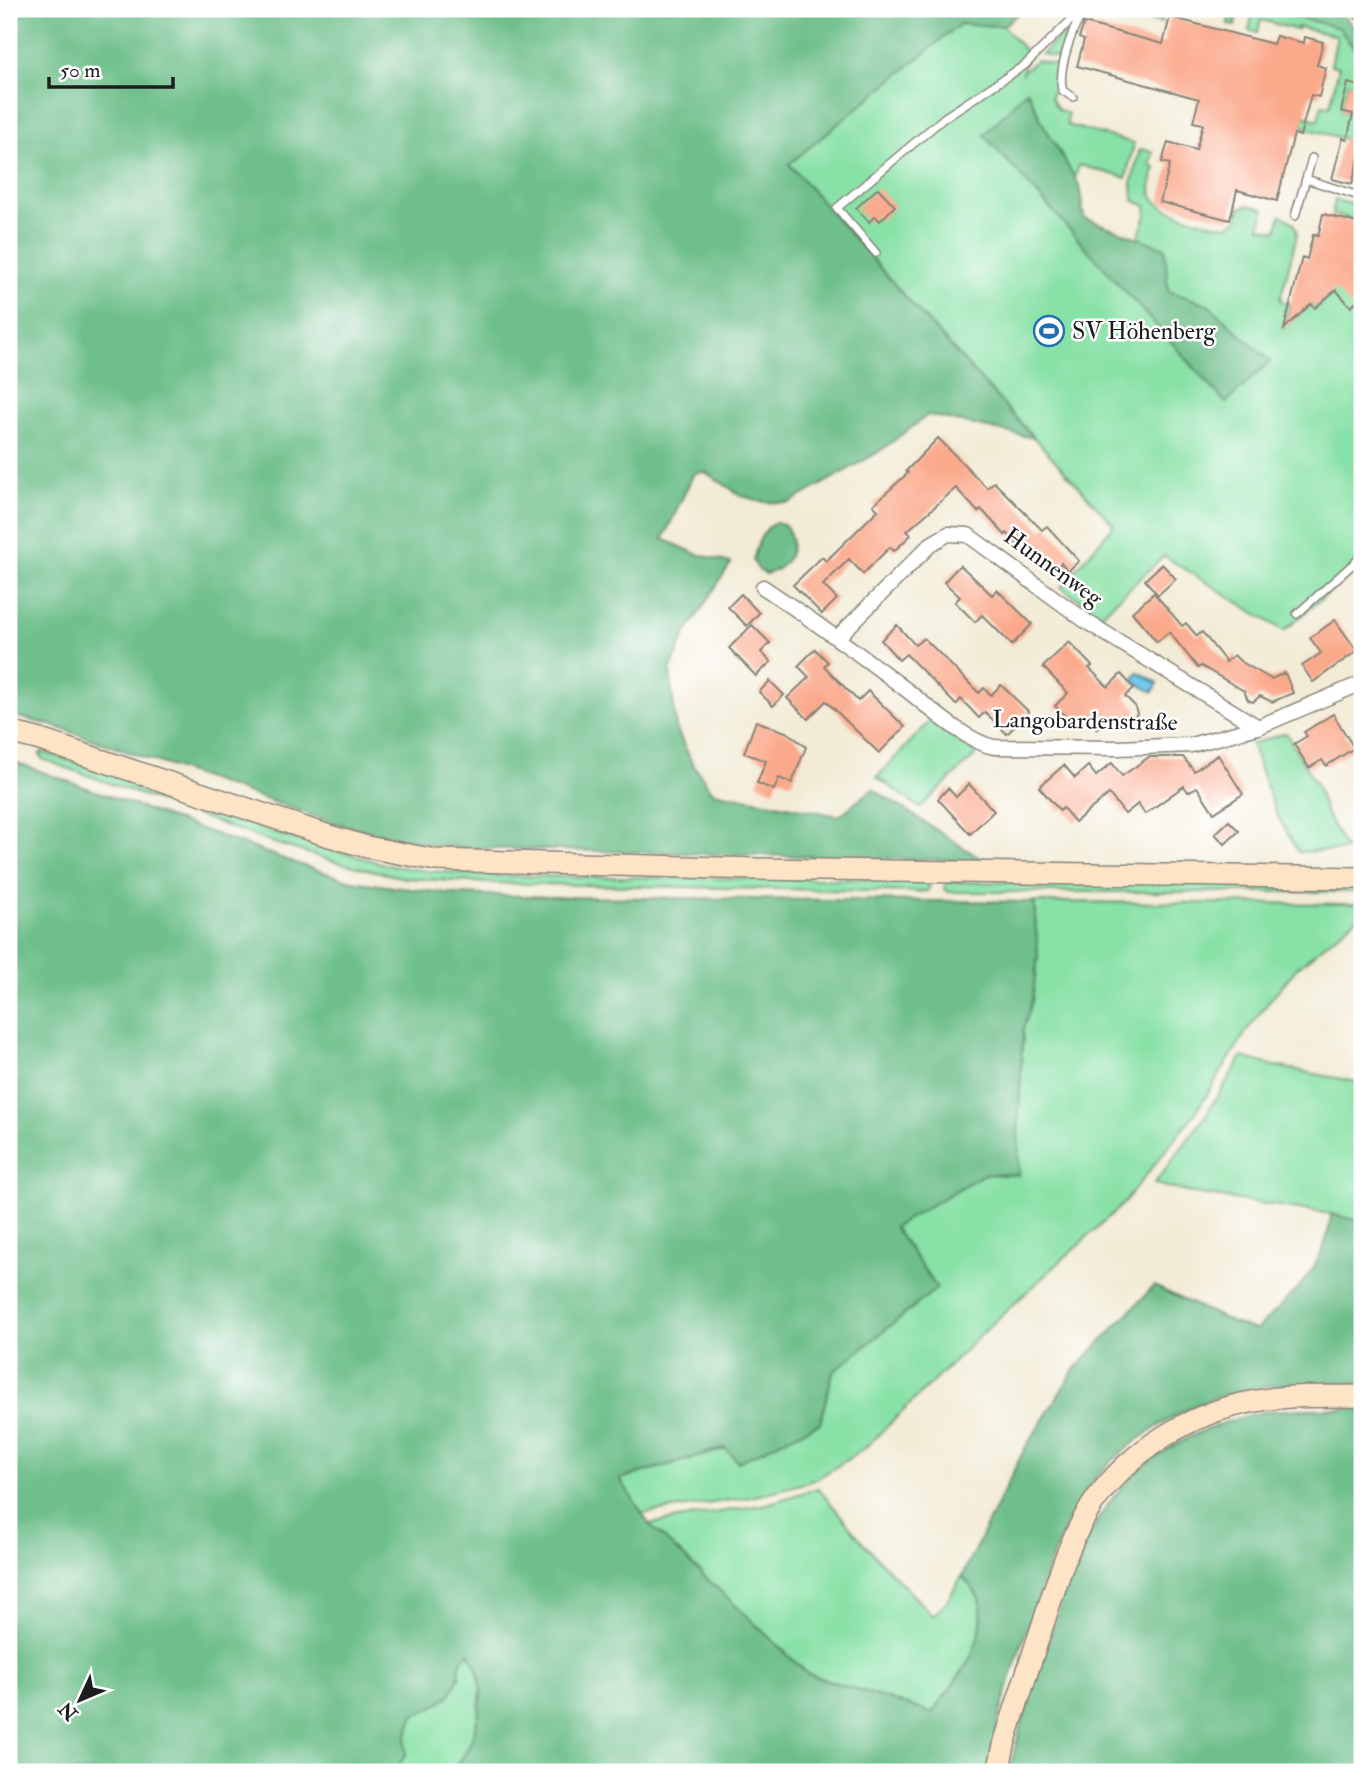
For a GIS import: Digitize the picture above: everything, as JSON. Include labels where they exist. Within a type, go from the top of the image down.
[{"type":"main road","points":[[9,732],[326,835],[367,847],[436,860],[755,869],[1362,878]]},
{"type":"main road","points":[[998,1772],[1005,1741],[1066,1557],[1096,1500],[1113,1479],[1157,1441],[1180,1427],[1228,1407],[1281,1397],[1362,1396]]},
{"type":"street","points":[[1358,9],[1362,15]]},
{"type":"street","name":"Hunnenweg","points":[[837,638],[931,544],[957,532],[968,535],[1087,622],[1258,727]]},
{"type":"street","name":"Langobardenstraße","points":[[763,587],[987,746],[1118,748],[1191,745],[1258,727],[1362,683]]},
{"type":"lane","points":[[1073,97],[1063,90],[1061,80],[1072,35],[1086,9]]},
{"type":"lane","points":[[876,253],[838,208],[945,117],[1024,65],[1086,9]]},
{"type":"lane","points":[[1295,216],[1312,158]]},
{"type":"lane","points":[[1306,179],[1362,197]]},
{"type":"lane","points":[[1297,614],[1362,556]]},
{"type":"green space","points":[[9,9],[1024,9],[1003,26],[960,24],[789,164],[1034,438],[928,415],[877,453],[789,503],[765,502],[742,496],[705,472],[694,473],[663,539],[697,554],[731,563],[686,633],[670,671],[676,728],[692,763],[713,792],[839,816],[873,789],[984,861],[441,847],[334,823],[51,725],[9,715]]},
{"type":"green space","points":[[1101,9],[1165,9],[1161,23],[1112,10],[1109,21],[1086,14]]},
{"type":"green space","points":[[1221,9],[1270,9],[1339,28],[1362,59],[1362,87],[1348,83],[1341,111],[1353,114],[1352,121],[1362,130],[1362,144],[1305,128],[1299,121],[1300,115],[1318,120],[1322,105],[1330,106],[1339,67],[1331,65],[1337,36],[1298,27],[1297,30],[1261,20],[1257,33],[1249,30],[1252,17],[1237,13],[1235,26],[1228,24],[1230,11]]},
{"type":"green space","points":[[1270,9],[1338,9],[1362,36],[1362,59],[1339,28]]},
{"type":"green space","name":"SV Höhenberg","points":[[960,24],[1003,26],[1028,54],[1022,73],[1036,60],[1056,65],[1051,98],[1058,109],[1068,114],[1067,125],[1134,143],[1126,178],[1079,165],[1075,178],[1043,124],[1027,90],[985,135],[1226,402],[1269,361],[1207,304],[1167,291],[1165,248],[1138,238],[1147,213],[1146,206],[1133,200],[1132,181],[1140,149],[1153,152],[1150,165],[1155,167],[1152,195],[1156,201],[1174,212],[1228,226],[1238,219],[1240,208],[1249,205],[1264,209],[1260,227],[1276,231],[1281,215],[1294,223],[1296,239],[1280,300],[1290,304],[1284,328],[1311,304],[1316,308],[1362,257],[1362,564],[1284,631],[1164,556],[1101,615],[1061,587],[1114,525],[908,300],[789,164]]},
{"type":"green space","points":[[1067,29],[1058,58],[1042,54]]},
{"type":"green space","points":[[1027,90],[1043,124],[1079,185],[1084,218],[1165,248],[1168,291],[1207,304],[1270,361],[1226,403],[984,135]]},
{"type":"green space","points":[[1335,200],[1362,207],[1362,222],[1332,214]]},
{"type":"green space","points":[[776,522],[785,525],[791,548],[781,567],[766,574],[759,570],[753,561],[763,534]]},
{"type":"green space","points":[[930,721],[978,753],[920,808],[877,777]]},
{"type":"green space","points":[[1286,733],[1317,786],[1325,811],[1346,850],[1298,852],[1276,813],[1251,744]]},
{"type":"green space","points":[[41,752],[118,776],[277,834],[392,866],[504,876],[922,880],[930,886],[927,891],[918,892],[490,883],[405,878],[336,862],[271,842],[42,759]]},
{"type":"green space","points":[[9,760],[295,863],[352,881],[393,887],[456,894],[558,897],[1034,902],[1038,956],[1032,1001],[1023,1030],[1018,1132],[1019,1175],[984,1174],[894,1227],[937,1288],[833,1372],[820,1423],[738,1462],[725,1448],[620,1479],[649,1524],[808,1674],[932,1713],[968,1662],[980,1633],[980,1602],[962,1576],[1024,1450],[1074,1370],[1154,1286],[1233,1323],[1256,1330],[1306,1279],[1323,1250],[1331,1214],[1362,1222],[1362,1384],[1279,1385],[1230,1393],[1168,1420],[1109,1464],[1081,1498],[1052,1557],[1006,1695],[988,1772],[450,1772],[465,1753],[479,1713],[479,1674],[469,1653],[461,1660],[457,1682],[448,1696],[435,1706],[414,1715],[406,1737],[406,1754],[395,1772],[9,1772]]},
{"type":"green space","points":[[946,882],[1362,884],[1362,892],[949,892],[944,889]]},
{"type":"green space","points":[[1034,902],[1359,904],[1362,905],[1362,914],[1298,967],[1274,995],[1248,1029],[1196,1112],[1123,1204],[993,1323],[865,1448],[818,1478],[805,1483],[751,1497],[641,1514],[619,1479],[820,1423],[833,1372],[937,1288],[894,1227],[984,1174],[1019,1175],[1018,1132],[1023,1030],[1032,1001],[1038,956]]},
{"type":"green space","points":[[1242,1057],[1362,1083],[1362,1222],[1331,1214],[1187,1192],[1154,1184],[1202,1121]]},
{"type":"green space","points":[[1362,1408],[1362,1772],[1010,1772],[1022,1722],[1072,1573],[1100,1516],[1140,1469],[1167,1449],[1200,1432],[1254,1414],[1306,1409]]},
{"type":"green space","points":[[818,1488],[866,1546],[933,1616],[947,1601],[962,1576],[977,1596],[981,1618],[975,1648],[960,1675],[932,1713],[808,1674],[649,1524],[767,1504]]},
{"type":"green space","points":[[469,1653],[477,1671],[480,1698],[476,1727],[465,1753],[450,1772],[395,1772],[406,1754],[406,1737],[414,1715],[434,1707],[459,1678],[461,1659]]},
{"type":"water","points":[[1138,672],[1158,683],[1153,692],[1133,681]]},
{"type":"building","points":[[1170,17],[1273,44],[1276,36],[1304,43],[1305,37],[1323,42],[1317,65],[1326,68],[1319,97],[1311,95],[1300,136],[1294,134],[1277,201],[1237,190],[1230,220],[1160,202],[1170,164],[1162,162],[1168,142],[1196,150],[1203,124],[1193,122],[1199,99],[1077,66],[1084,40],[1079,38],[1084,23],[1163,44]]},
{"type":"building","points":[[1348,83],[1362,87],[1362,146],[1352,184],[1332,179],[1343,138],[1347,140],[1353,114],[1341,111]]},
{"type":"building","points":[[878,188],[895,206],[880,221],[875,216],[869,222],[856,208]]},
{"type":"building","points":[[1323,214],[1362,224],[1362,296],[1351,307],[1336,290],[1315,308],[1311,304],[1284,329],[1302,257],[1307,259],[1313,235],[1318,236]]},
{"type":"building","points":[[938,438],[987,488],[994,482],[1042,530],[1047,526],[1079,561],[1068,571],[1061,563],[1051,573],[1026,546],[1022,549],[1007,533],[1005,535],[981,509],[978,512],[956,488],[907,531],[911,535],[894,551],[890,547],[863,574],[849,559],[823,585],[837,599],[822,614],[793,585],[822,557],[826,561],[878,510],[873,505],[908,473],[906,471]]},
{"type":"building","points":[[1162,564],[1176,579],[1158,595],[1145,580]]},
{"type":"building","points":[[960,565],[992,595],[997,590],[1032,624],[1012,645],[982,615],[975,622],[955,602],[960,597],[944,582]]},
{"type":"building","points":[[1154,593],[1182,626],[1186,623],[1197,636],[1202,632],[1226,662],[1234,655],[1271,679],[1285,673],[1293,693],[1272,702],[1260,696],[1253,702],[1248,700],[1244,691],[1201,666],[1198,668],[1169,632],[1157,642],[1132,612]]},
{"type":"building","points":[[741,594],[759,613],[747,626],[728,607]]},
{"type":"building","points":[[1335,620],[1357,651],[1313,682],[1302,666],[1321,653],[1310,638]]},
{"type":"building","points":[[752,625],[770,643],[761,652],[771,662],[756,676],[729,648]]},
{"type":"building","points":[[897,625],[915,645],[924,638],[979,693],[984,688],[991,695],[1001,685],[1029,712],[1007,734],[985,712],[979,718],[961,699],[956,705],[906,654],[899,660],[881,640]]},
{"type":"building","points":[[1069,642],[1108,687],[1121,674],[1134,688],[1125,696],[1135,706],[1137,714],[1125,726],[1115,725],[1108,718],[1097,729],[1084,716],[1072,728],[1061,717],[1064,715],[1055,706],[1068,693],[1043,667]]},
{"type":"building","points":[[815,649],[828,662],[824,666],[858,701],[868,691],[905,727],[879,753],[826,701],[808,719],[787,698],[809,677],[798,666]]},
{"type":"building","points":[[770,681],[784,695],[773,706],[759,692]]},
{"type":"building","points":[[1333,714],[1354,748],[1326,766],[1322,760],[1309,768],[1294,744],[1307,736],[1304,732]]},
{"type":"building","points":[[756,721],[788,733],[806,747],[792,783],[779,778],[774,790],[757,783],[766,761],[744,753]]},
{"type":"building","points":[[1218,755],[1243,794],[1214,813],[1197,787],[1188,792],[1184,786],[1145,814],[1138,804],[1125,814],[1109,794],[1075,822],[1063,808],[1060,811],[1039,787],[1064,765],[1075,778],[1088,766],[1096,776],[1112,763],[1122,776],[1149,757],[1183,757],[1194,771]]},
{"type":"building","points":[[969,784],[994,811],[970,834],[938,799],[948,788],[956,797]]},
{"type":"building","points":[[1229,821],[1239,831],[1225,844],[1215,834]]},
{"type":"place","name":"SV Höhenberg","points":[[1049,331]]}]
